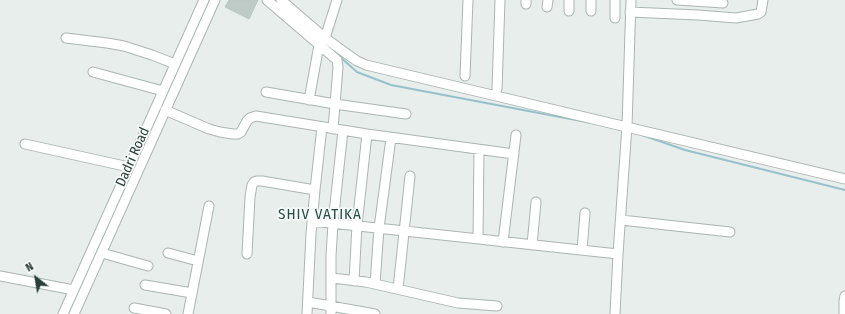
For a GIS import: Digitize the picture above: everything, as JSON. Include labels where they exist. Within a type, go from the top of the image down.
[{"type":"street","name":"Dadri Road","points":[[63,314],[204,0]]},
{"type":"street","name":"Dadri Road","points":[[74,314],[215,0]]},
{"type":"street","points":[[267,0],[322,41],[357,61],[366,64],[627,129],[845,179]]},
{"type":"street","points":[[281,0],[322,41],[338,63],[333,129]]},
{"type":"street","points":[[309,100],[322,41],[337,0]]},
{"type":"street","points":[[465,76],[468,0]]},
{"type":"street","points":[[497,89],[500,0]]},
{"type":"street","points":[[569,11],[570,0]]},
{"type":"street","points":[[591,0],[591,11]]},
{"type":"street","points":[[615,0],[615,18]]},
{"type":"street","points":[[615,314],[627,129],[631,0]]},
{"type":"street","points":[[676,0],[723,3]]},
{"type":"street","points":[[630,12],[736,18],[758,14],[761,12],[763,0]]},
{"type":"street","points":[[66,38],[124,46],[175,64]]},
{"type":"street","points":[[93,72],[162,92]]},
{"type":"street","points":[[266,92],[309,100],[406,114]]},
{"type":"street","points":[[166,110],[209,129],[233,134],[238,134],[241,132],[250,118],[256,116],[391,138],[514,154]]},
{"type":"street","points":[[307,314],[312,221],[322,127]]},
{"type":"street","points":[[331,310],[331,256],[333,223],[343,130]]},
{"type":"street","points":[[354,281],[367,134]]},
{"type":"street","points":[[503,242],[516,135]]},
{"type":"street","points":[[374,284],[379,228],[391,138]]},
{"type":"street","points":[[25,144],[129,167]]},
{"type":"street","points":[[478,239],[480,150]]},
{"type":"street","points":[[398,289],[410,176]]},
{"type":"street","points":[[247,254],[251,189],[254,182],[257,181],[315,190]]},
{"type":"street","points":[[532,245],[536,202]]},
{"type":"street","points":[[188,314],[209,206]]},
{"type":"street","points":[[582,250],[585,213]]},
{"type":"street","points":[[621,220],[730,232]]},
{"type":"street","points":[[312,221],[618,254]]},
{"type":"street","points":[[102,253],[148,266]]},
{"type":"street","points":[[168,253],[198,261]]},
{"type":"street","points":[[0,276],[74,290]]},
{"type":"street","points":[[332,278],[374,284],[451,302],[497,306]]},
{"type":"street","points":[[145,285],[192,293]]},
{"type":"street","points":[[844,314],[845,296]]},
{"type":"street","points":[[308,302],[331,310],[375,314]]},
{"type":"street","points":[[134,308],[166,314]]},
{"type":"building","points":[[229,0],[258,0],[249,19],[225,7]]},
{"type":"waterway","points":[[339,56],[357,72],[391,85],[597,124]]},
{"type":"waterway","points":[[642,135],[685,150],[845,190]]},
{"type":"district","name":"SHIV VATIKA","points":[[320,215]]}]
